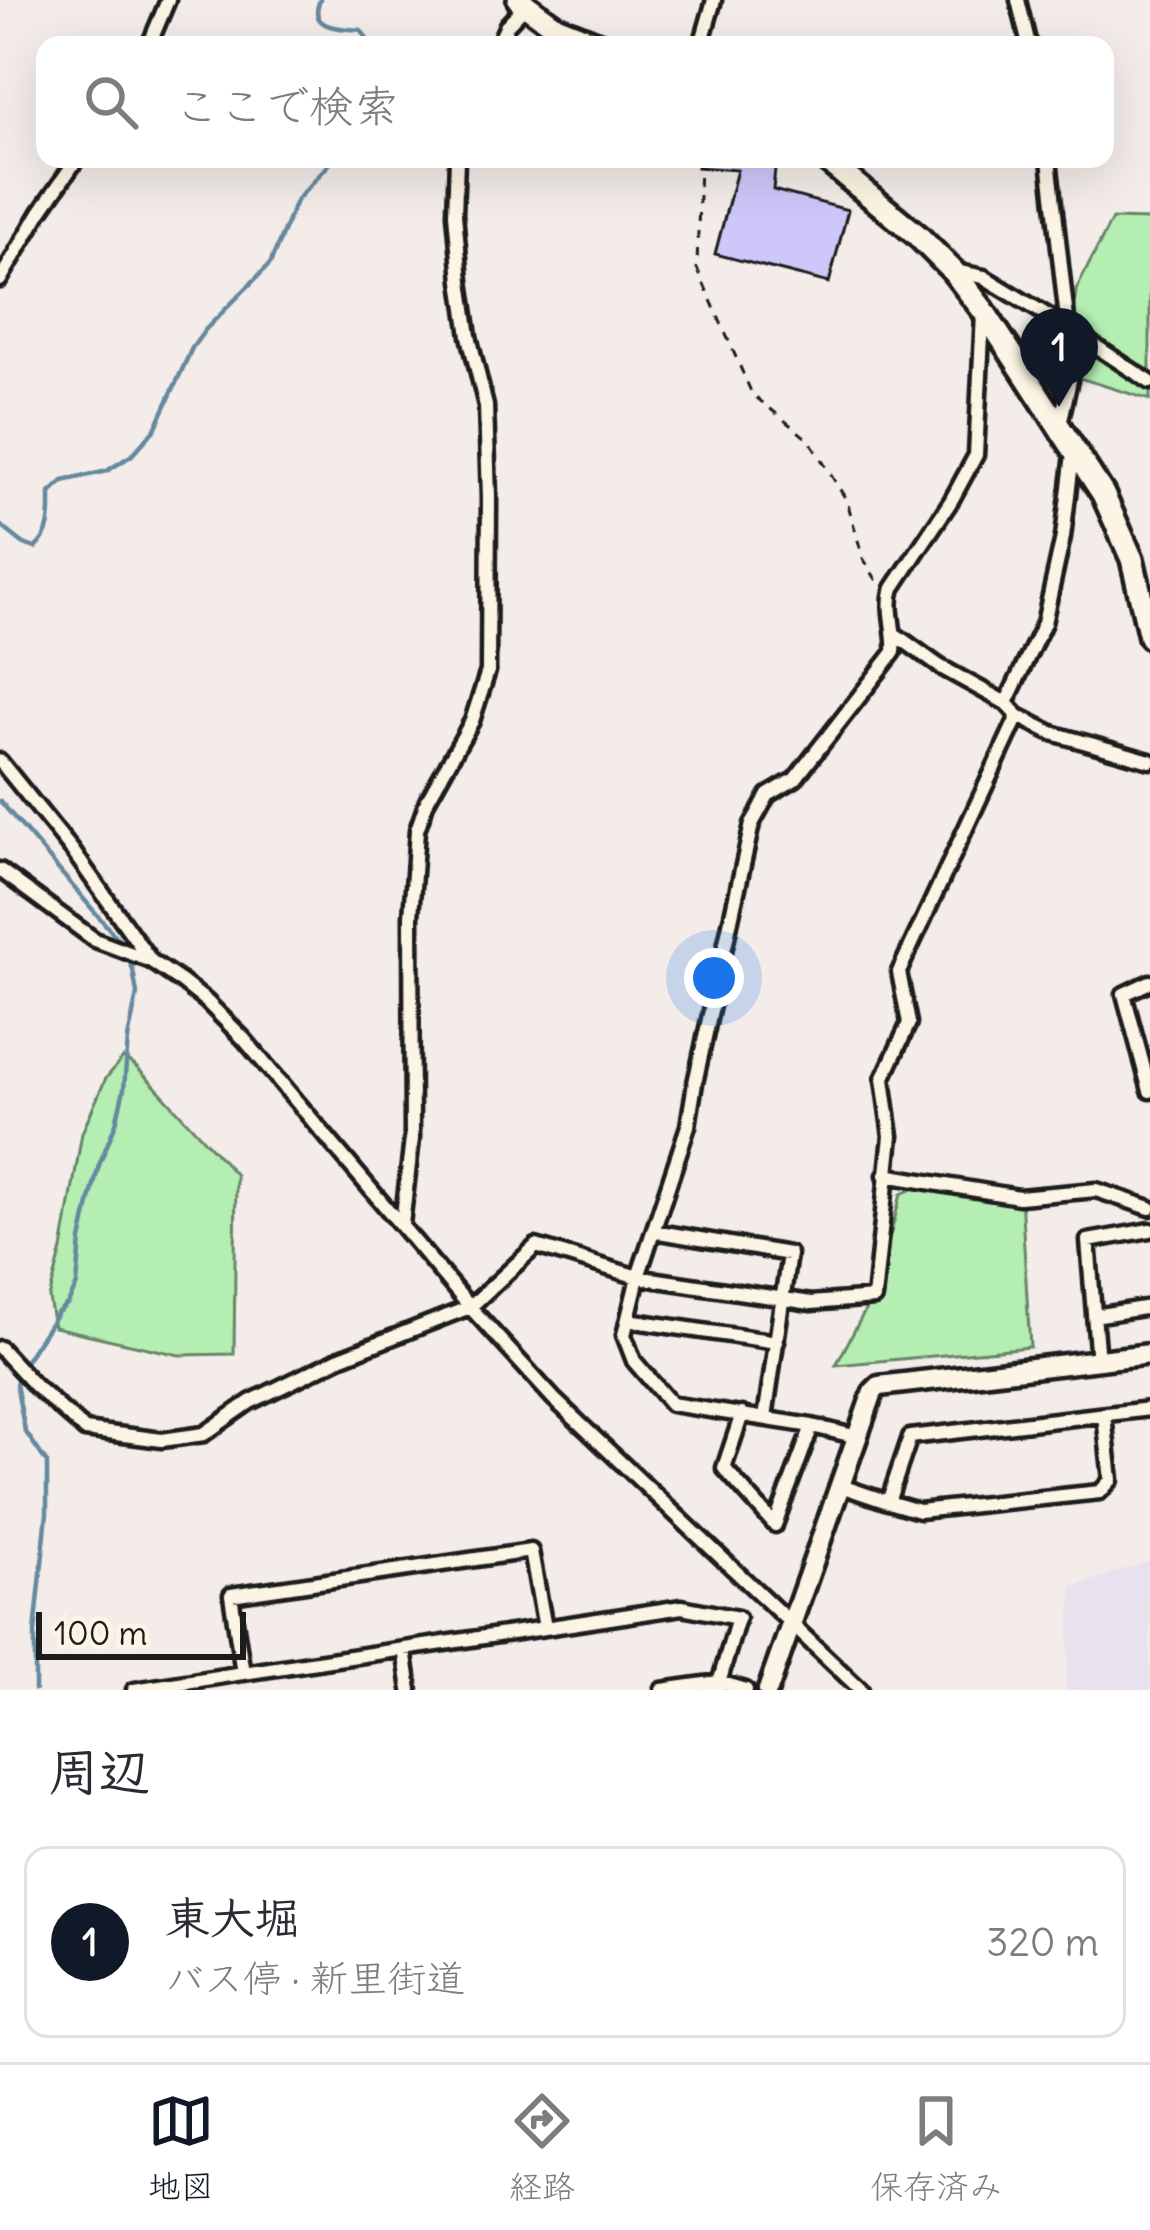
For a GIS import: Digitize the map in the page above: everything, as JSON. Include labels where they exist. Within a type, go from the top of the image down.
[{"type":"main road","points":[[522,3],[578,36]]},
{"type":"main road","points":[[836,168],[916,235],[953,271],[983,310],[1074,447],[1119,526],[1150,637]]},
{"type":"street","points":[[153,36],[168,0]]},
{"type":"street","points":[[704,36],[714,0]]},
{"type":"street","points":[[1018,0],[1027,36]]},
{"type":"street","points":[[502,36],[522,3]]},
{"type":"street","points":[[0,280],[71,168]]},
{"type":"street","points":[[402,1224],[412,1139],[411,916],[417,830],[427,801],[472,721],[488,671],[486,406],[461,281],[457,168]]},
{"type":"street","points":[[1050,168],[1068,328],[1070,380],[1060,426]]},
{"type":"street","points":[[953,271],[984,278],[1150,382]]},
{"type":"street","points":[[858,1437],[671,1404],[634,1361],[624,1335],[688,1126],[752,824],[768,795],[795,779],[893,652],[896,635],[889,600],[893,588],[976,455],[983,310]]},
{"type":"street","points":[[1006,703],[1045,623],[1064,537],[1074,447]]},
{"type":"street","points":[[896,635],[939,666],[1006,703],[1018,716],[1052,733],[1150,761]]},
{"type":"street","points":[[0,1348],[86,1430],[161,1440],[203,1434],[250,1402],[340,1358],[470,1307],[536,1246],[638,1277],[811,1303],[874,1298],[891,1136],[884,1078],[909,1024],[899,972],[1018,716]]},
{"type":"street","points":[[0,761],[72,850],[143,958]]},
{"type":"street","points":[[0,869],[95,940],[143,958],[206,1000],[554,1399],[861,1690]]},
{"type":"street","points":[[1150,982],[1124,994],[1150,1091]]},
{"type":"street","points":[[885,1175],[1019,1197],[1096,1190],[1150,1208]]},
{"type":"street","points":[[1098,1362],[1088,1241],[1150,1230]]},
{"type":"street","points":[[653,1231],[789,1254],[765,1418]]},
{"type":"street","points":[[1094,1316],[1150,1307]]},
{"type":"street","points":[[628,1320],[777,1342]]},
{"type":"street","points":[[768,1690],[879,1386],[1150,1354]]},
{"type":"street","points":[[888,1502],[910,1437],[1150,1409]]},
{"type":"street","points":[[742,1414],[724,1468],[776,1525],[812,1426]]},
{"type":"street","points":[[841,1486],[919,1511],[1100,1492],[1111,1480],[1104,1415]]},
{"type":"street","points":[[243,1673],[231,1595],[531,1550],[545,1628]]},
{"type":"street","points":[[134,1690],[682,1607],[738,1618],[718,1686]]},
{"type":"street","points":[[404,1649],[410,1690]]},
{"type":"street","points":[[662,1690],[718,1686],[746,1690]]},
{"type":"path","points":[[700,168],[697,268],[706,289],[752,394],[810,441],[848,501],[863,557],[889,600]]},
{"type":"shaded area","points":[[1150,1561],[1150,1690],[1066,1690],[1072,1587]]},
{"type":"green space","points":[[1112,219],[1150,220],[1150,400],[1073,376],[1076,290]]},
{"type":"green space","points":[[123,1058],[236,1175],[234,1354],[179,1355],[54,1327],[49,1298],[82,1133],[106,1078]]},
{"type":"green space","points":[[935,1179],[1021,1197],[1030,1347],[836,1365],[876,1290],[901,1194]]},
{"type":"building","points":[[710,168],[775,168],[773,190],[848,210],[829,283],[715,254],[737,170]]},
{"type":"waterway","points":[[320,0],[317,10],[322,22],[361,30],[365,36]]},
{"type":"waterway","points":[[0,525],[35,548],[47,530],[50,493],[63,481],[107,471],[132,455],[155,429],[192,348],[270,264],[296,201],[326,168]]},
{"type":"waterway","points":[[0,801],[123,945],[137,994],[124,1089],[89,1204],[77,1285],[23,1365]]},
{"type":"waterway","points":[[19,1376],[16,1384],[25,1431],[47,1463],[35,1690]]},
{"type":"place","name":"東大堀","points":[[1059,407]]}]
